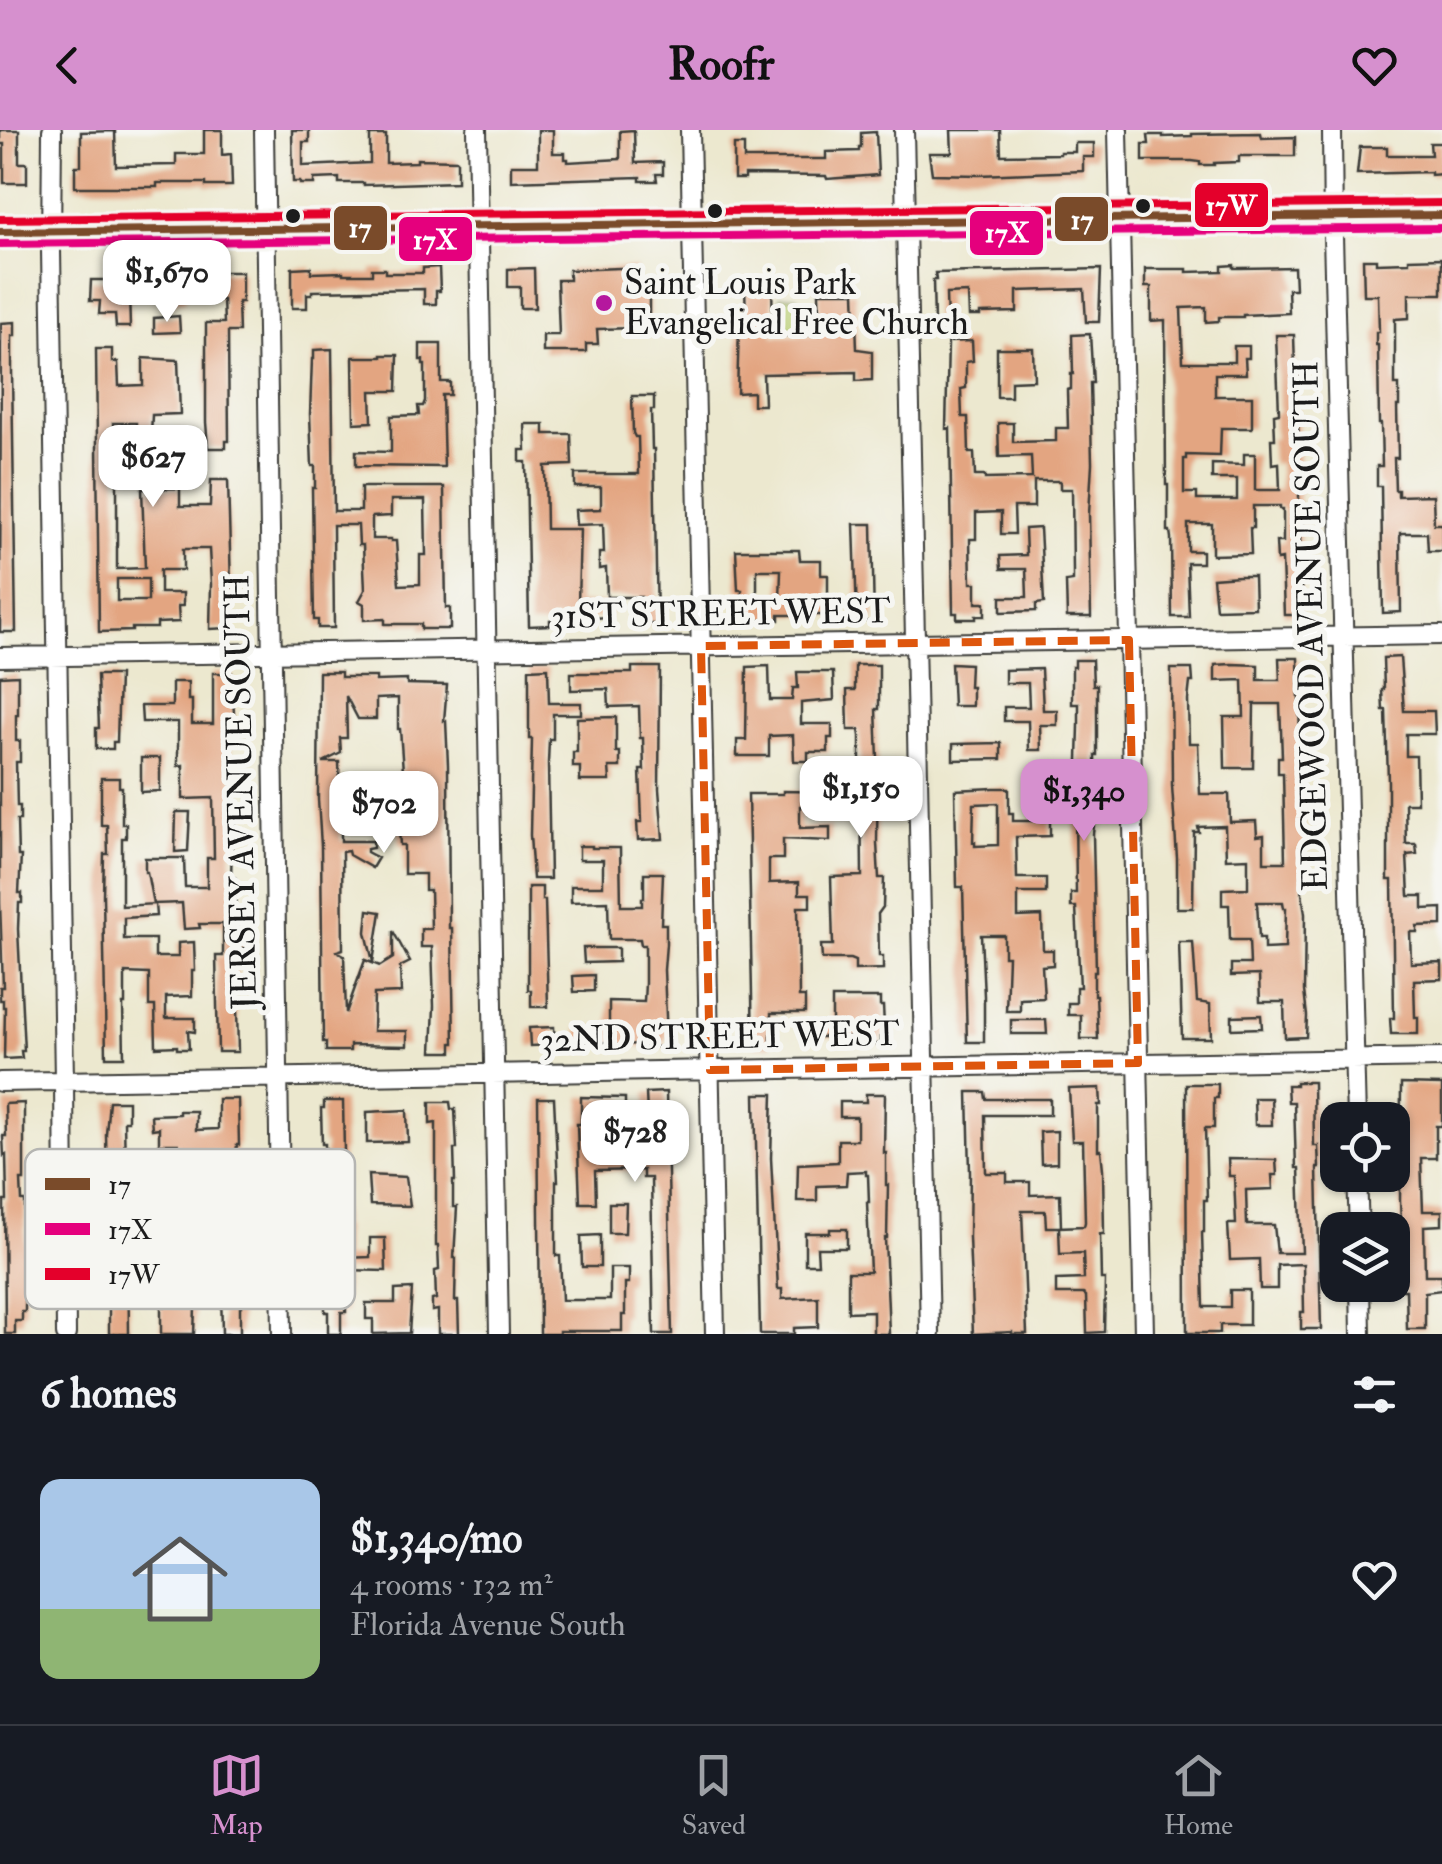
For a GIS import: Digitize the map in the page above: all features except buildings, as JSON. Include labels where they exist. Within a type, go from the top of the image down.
[{"type":"main road","points":[[0,232],[1442,215]]},
{"type":"street","points":[[52,130],[65,1149]]},
{"type":"street","name":"JERSEY AVENUE SOUTH","points":[[264,130],[278,1149]]},
{"type":"street","points":[[477,130],[499,1334]]},
{"type":"street","points":[[690,130],[715,1334]]},
{"type":"street","points":[[904,130],[930,1334]]},
{"type":"street","points":[[1118,130],[1144,1334]]},
{"type":"street","name":"EDGEWOOD AVENUE SOUTH","points":[[1332,130],[1356,1102]]},
{"type":"street","name":"31ST STREET WEST","points":[[0,657],[1442,635]]},
{"type":"street","name":"32ND STREET WEST","points":[[0,1082],[1442,1058]]},
{"type":"street","points":[[1360,1302],[1361,1334]]},
{"type":"street","points":[[66,1309],[66,1334]]},
{"type":"street","name":"JERSEY AVENUE SOUTH","points":[[282,1309],[282,1334]]},
{"type":"highlighted area","points":[[1129,640],[1138,1063],[710,1070],[701,646]]},
{"type":"green space","points":[[795,296],[803,304],[812,304],[812,328],[780,329],[780,297]]},
{"type":"transit line","name":"17W","points":[[0,219],[1442,203]]},
{"type":"transit line","name":"17","points":[[0,232],[1442,215]]},
{"type":"transit line","name":"17X","points":[[0,244],[1442,228]]},
{"type":"place","name":"Saint Louis Park Evangelical Free Church","points":[[604,303]]}]
